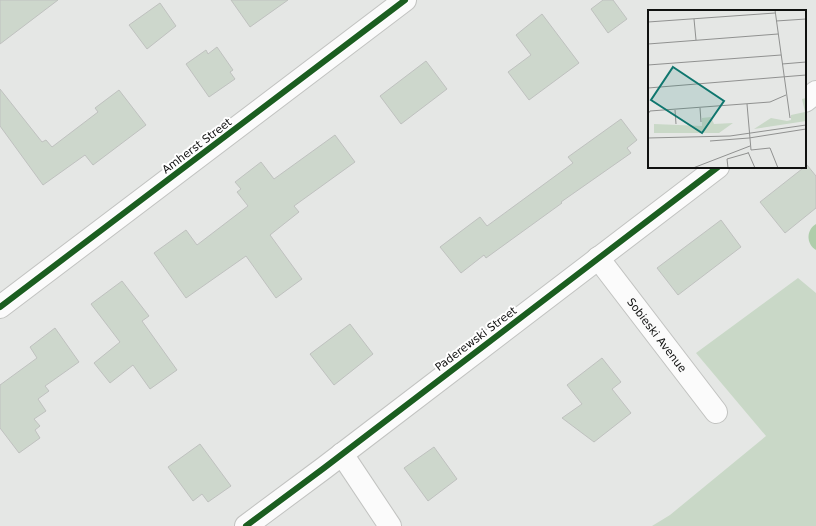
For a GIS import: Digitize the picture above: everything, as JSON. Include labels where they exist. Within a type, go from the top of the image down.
[{"type":"street","name":"Amherst Street","points":[[0,307],[405,0]]},
{"type":"street","points":[[806,100],[816,92]]},
{"type":"street","name":"Paderewski Street","points":[[246,526],[717,168]]},
{"type":"street","name":"Sobieski Avenue","points":[[598,258],[716,412]]},
{"type":"street","points":[[342,454],[390,526]]},
{"type":"shaded area","points":[[816,224],[816,250],[810,244],[808,237],[810,230]]},
{"type":"shaded area","points":[[798,278],[816,293],[816,526],[652,526],[670,515],[766,436],[696,353]]},
{"type":"building","points":[[0,0],[58,0],[0,44]]},
{"type":"building","points":[[231,0],[288,0],[250,27]]},
{"type":"building","points":[[603,0],[613,0],[627,19],[608,33],[591,9]]},
{"type":"building","points":[[160,3],[176,26],[147,49],[129,25]]},
{"type":"building","points":[[542,14],[579,63],[529,100],[508,72],[531,55],[516,35]]},
{"type":"building","points":[[217,47],[233,70],[230,72],[235,79],[209,97],[186,64],[206,50],[208,54]]},
{"type":"building","points":[[426,61],[447,89],[401,124],[380,96]]},
{"type":"building","points":[[0,89],[42,142],[46,140],[52,147],[98,112],[95,108],[119,90],[146,125],[93,165],[85,155],[43,185],[0,126]]},
{"type":"building","points":[[621,119],[637,140],[627,148],[631,153],[561,202],[562,203],[486,258],[484,255],[461,273],[440,247],[480,217],[487,226],[573,163],[568,157]]},
{"type":"building","points":[[335,135],[355,162],[294,206],[299,212],[270,235],[302,279],[276,298],[246,256],[186,298],[154,253],[186,230],[197,245],[248,206],[237,192],[241,189],[235,182],[261,162],[274,179]]},
{"type":"building","points":[[807,165],[816,176],[816,208],[785,233],[760,202],[803,168],[806,168]]},
{"type":"building","points":[[721,220],[741,247],[678,295],[657,268]]},
{"type":"building","points":[[122,281],[149,316],[142,321],[177,370],[150,389],[133,365],[110,383],[94,363],[120,342],[91,304]]},
{"type":"building","points":[[350,324],[373,354],[334,385],[310,354]]},
{"type":"building","points":[[55,328],[79,362],[45,386],[49,391],[38,399],[46,411],[34,419],[40,426],[35,430],[40,438],[19,453],[0,428],[0,385],[37,358],[30,347]]},
{"type":"building","points":[[602,358],[621,382],[612,389],[631,413],[594,442],[562,418],[582,404],[567,385]]},
{"type":"building","points":[[200,444],[231,486],[208,502],[202,494],[193,501],[168,467]]},
{"type":"building","points":[[434,447],[457,479],[428,501],[404,468]]},
{"type":"cycle path","points":[[0,307],[405,0]]},
{"type":"cycle path","points":[[246,526],[717,168]]}]
